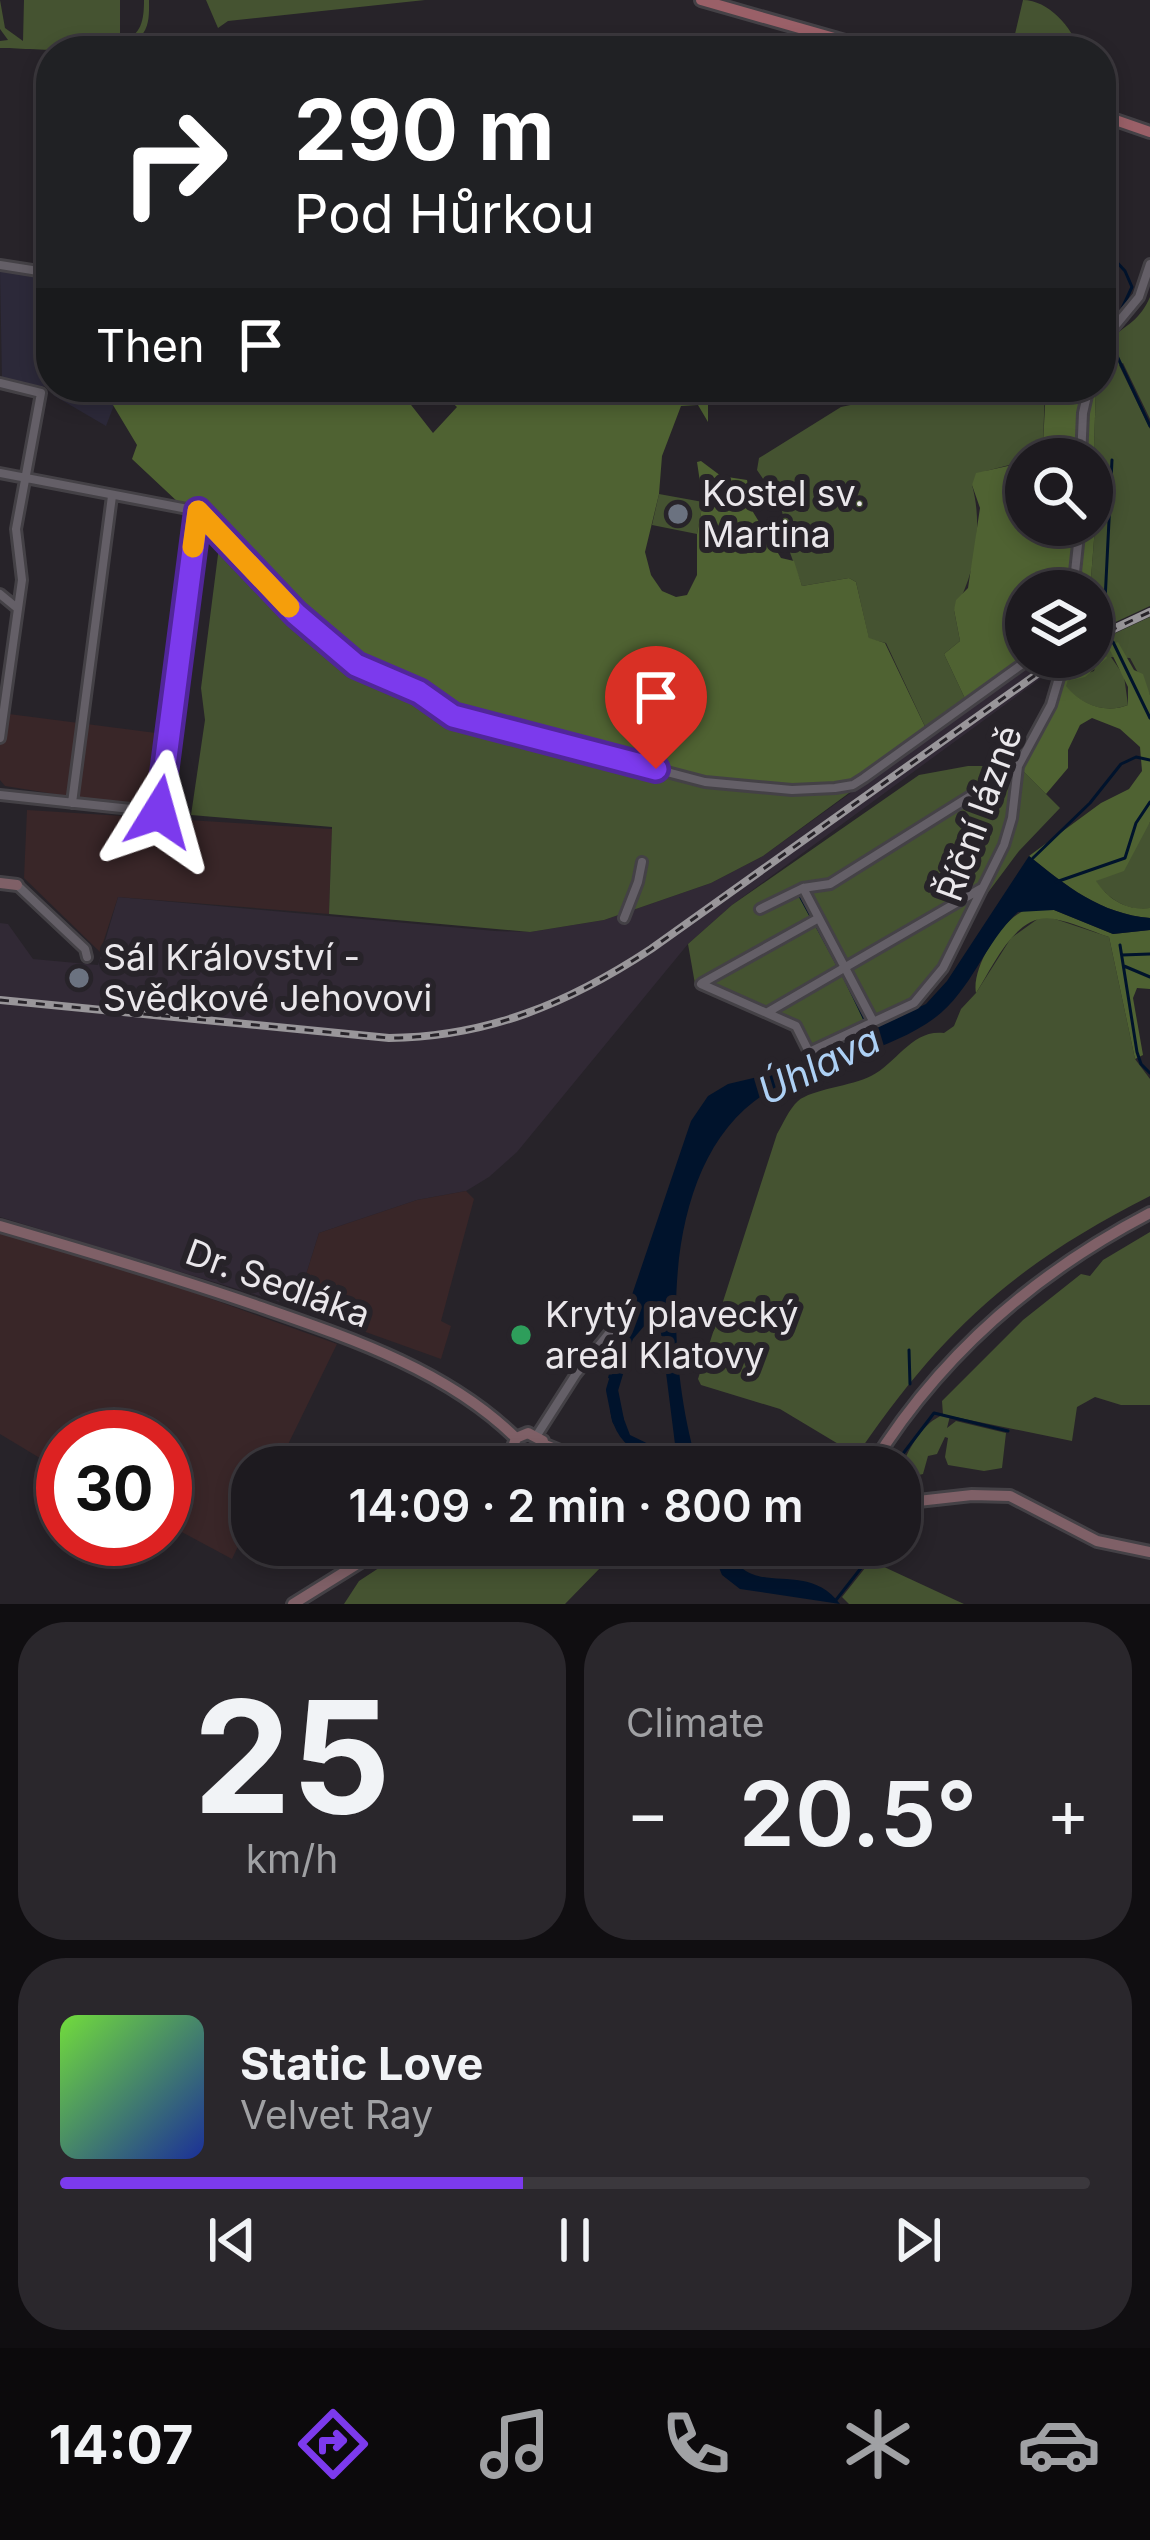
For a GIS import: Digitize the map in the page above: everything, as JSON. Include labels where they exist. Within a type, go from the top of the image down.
[{"type":"main road","points":[[701,0],[827,36]]},
{"type":"main road","points":[[1116,120],[1150,132]]},
{"type":"street","points":[[1116,325],[1139,297],[1150,264]]},
{"type":"street","points":[[0,265],[36,271]]},
{"type":"street","points":[[0,383],[36,390]]},
{"type":"street","points":[[0,738],[22,580],[16,529],[37,402]]},
{"type":"street","points":[[1082,438],[1086,402]]},
{"type":"street","points":[[0,473],[198,511],[246,565],[356,665],[419,692],[453,716],[688,779],[792,790],[853,785],[1005,676]]},
{"type":"street","points":[[72,803],[112,496]]},
{"type":"street","points":[[0,795],[159,812],[198,511]]},
{"type":"street","points":[[0,594],[18,609]]},
{"type":"street","name":"Říční lázně","points":[[768,1012],[796,1026],[809,1052],[901,1010],[923,994],[964,929],[1004,845],[1018,766],[1051,705],[1059,678]]},
{"type":"street","points":[[760,909],[803,888],[830,884],[1018,766]]},
{"type":"street","points":[[623,918],[642,862]]},
{"type":"street","points":[[0,883],[16,885],[85,949],[87,957]]},
{"type":"street","points":[[803,888],[873,1022]]},
{"type":"street","points":[[817,920],[701,984],[768,1012],[982,888]]},
{"type":"street","points":[[885,1446],[908,1410],[979,1330],[1082,1250],[1150,1213]]},
{"type":"street","name":"Dr. Sedláka","points":[[0,1226],[153,1270],[362,1344],[475,1402],[516,1438]]},
{"type":"street","points":[[540,1446],[576,1374],[614,1327]]},
{"type":"street","points":[[513,1446],[516,1438],[528,1433],[553,1446]]},
{"type":"street","points":[[921,1501],[1010,1496],[1097,1541],[1150,1552]]},
{"type":"street","points":[[293,1604],[354,1566]]},
{"type":"shaded area","points":[[0,270],[36,276],[36,385],[2,380]]},
{"type":"shaded area","points":[[65,402],[115,402],[106,426]]},
{"type":"shaded area","points":[[1011,678],[1041,678],[732,905],[688,944],[517,1152],[489,1177],[466,1191],[417,1200],[319,1233],[296,1307],[0,1217],[0,923],[8,924],[33,959],[98,965],[118,897],[530,932],[604,920],[711,883],[763,856]]},
{"type":"shaded area","points":[[3,716],[164,734],[154,810],[5,786],[0,780],[0,738]]},
{"type":"shaded area","points":[[27,810],[332,829],[329,914],[118,897],[100,952],[24,878]]},
{"type":"shaded area","points":[[466,1191],[474,1199],[441,1321],[451,1326],[441,1359],[296,1307],[319,1233],[417,1200]]},
{"type":"shaded area","points":[[0,1232],[120,1266],[337,1344],[287,1446],[231,1446],[231,1558],[192,1538],[192,1410],[36,1410],[36,1456],[0,1434]]},
{"type":"green space","points":[[0,0],[5,28],[23,41],[24,0],[120,0],[120,36],[36,36],[36,49],[0,48],[0,41],[8,40],[0,29]]},
{"type":"green space","points":[[144,0],[149,0],[148,19],[141,36],[131,36],[142,20]]},
{"type":"green space","points":[[206,0],[425,0],[228,21],[218,28]]},
{"type":"green space","points":[[1023,0],[1058,16],[1072,36],[1015,36]]},
{"type":"green space","points":[[1150,297],[1150,419],[1123,363],[1119,365],[1150,429],[1150,606],[1113,623],[1113,570],[1092,570],[1094,546],[1113,546],[1113,438],[1094,438],[1095,402],[1116,402],[1116,335]]},
{"type":"green space","points":[[409,402],[433,433],[457,407],[452,402],[708,402],[708,422],[698,405],[681,406],[662,456],[659,494],[645,552],[651,575],[662,591],[676,597],[687,595],[697,575],[703,502],[697,462],[721,476],[747,480],[753,512],[781,558],[794,561],[802,586],[849,578],[856,582],[869,638],[885,643],[929,735],[849,793],[761,790],[651,775],[643,768],[458,719],[418,693],[354,667],[132,459],[137,445],[113,405]]},
{"type":"green space","points":[[865,402],[1044,402],[1043,438],[1005,438],[1005,466],[986,471],[972,485],[975,549],[968,582],[954,610],[960,641],[944,654],[969,707],[929,735],[886,643],[869,639],[856,582],[849,578],[802,586],[788,547],[781,505],[757,470],[759,458],[841,407]]},
{"type":"green space","points":[[1045,402],[1095,402],[1094,438],[1043,438]]},
{"type":"green space","points":[[1005,467],[1005,546],[1094,546],[1092,570],[1005,570],[1005,678],[1010,678],[969,707],[944,654],[960,641],[954,610],[956,600],[968,588],[980,508],[972,485],[976,473]]},
{"type":"green space","points":[[659,494],[703,502],[697,534],[652,525]]},
{"type":"green space","points":[[220,539],[651,775],[761,790],[849,793],[763,856],[711,883],[604,920],[530,932],[329,914],[332,827],[191,815],[205,720],[201,688]]},
{"type":"green space","points":[[1150,617],[1150,695],[1130,658],[1113,657],[1113,634]]},
{"type":"green space","points":[[1118,642],[1134,670],[1143,674],[1150,695],[1150,822],[1124,871],[1096,881],[1119,903],[1150,908],[1150,918],[1100,905],[1029,856],[1101,803],[1129,789],[1142,771],[1140,747],[1120,729],[1092,718],[1080,725],[1068,750],[1068,768],[1046,794],[1018,766],[1051,718],[1063,678],[1081,678],[1066,686],[1094,706],[1128,705],[1128,687],[1113,656],[1113,644]]},
{"type":"green space","points":[[1113,660],[1124,676],[1128,705],[1094,706],[1065,686],[1068,681],[1113,678]]},
{"type":"green space","points":[[968,766],[1018,766],[1060,808],[1019,851],[975,910],[923,994],[809,1052],[796,1026],[695,984],[688,944],[732,905],[919,775]]},
{"type":"green space","points":[[1150,822],[1150,908],[1134,908],[1112,899],[1095,881]]},
{"type":"green space","points":[[1029,909],[1054,910],[1113,934],[1150,930],[1150,989],[1137,988],[1133,998],[1143,1055],[1135,1059],[1109,937],[1075,924],[1040,919],[1028,924],[1007,943],[976,993],[979,970],[991,944],[1009,921]]},
{"type":"green space","points":[[1039,918],[1109,937],[1135,1059],[1150,1079],[1150,1196],[1061,1247],[987,1302],[923,1367],[863,1446],[842,1446],[780,1409],[701,1385],[698,1379],[777,1134],[792,1108],[813,1093],[871,1076],[914,1041],[954,1026],[1011,938]]},
{"type":"green space","points":[[1150,1232],[1150,1405],[1121,1405],[1095,1397],[1077,1407],[1072,1441],[950,1416],[947,1428],[956,1421],[1006,1433],[1002,1468],[984,1471],[948,1465],[945,1437],[937,1454],[928,1456],[921,1474],[921,1446],[911,1446],[943,1415],[942,1401],[1023,1320],[1081,1274],[1090,1276],[1103,1260]]},
{"type":"green space","points":[[382,1566],[602,1566],[565,1604],[344,1604],[359,1581]]},
{"type":"green space","points":[[867,1566],[882,1566],[964,1604],[849,1604],[842,1597]]},
{"type":"water","name":"Úhlava","points":[[1029,856],[1100,905],[1150,918],[1150,930],[1113,934],[1054,910],[1018,912],[941,1013],[887,1044],[785,1083],[730,1124],[704,1165],[687,1213],[678,1265],[679,1372],[693,1446],[675,1446],[661,1333],[656,1326],[645,1325],[633,1339],[617,1381],[608,1378],[691,1121],[708,1096],[728,1084],[775,1073],[926,1004],[947,981]]},
{"type":"water","points":[[619,1406],[630,1435],[653,1446],[628,1446],[610,1409]]},
{"type":"water","points":[[718,1566],[740,1566],[762,1577],[810,1583],[840,1604],[740,1589]]},
{"type":"waterway","points":[[1116,261],[1132,287],[1116,319]]},
{"type":"waterway","points":[[1116,354],[1150,426]]},
{"type":"waterway","points":[[1107,570],[1108,546]]},
{"type":"waterway","points":[[1113,642],[1150,718]]},
{"type":"waterway","points":[[1033,858],[1090,803],[1121,764],[1136,757],[1150,760]]},
{"type":"waterway","points":[[1056,882],[1125,858],[1136,823],[1150,802]]},
{"type":"waterway","points":[[799,894],[812,918]]},
{"type":"waterway","points":[[818,928],[839,967]]},
{"type":"waterway","points":[[1120,945],[1137,1052],[1150,1073]]},
{"type":"waterway","points":[[1122,955],[1150,954]]},
{"type":"waterway","points":[[1124,966],[1150,977]]},
{"type":"waterway","name":"Úhlava","points":[[843,974],[865,1020]]},
{"type":"waterway","points":[[909,1350],[910,1384]]},
{"type":"waterway","points":[[618,1370],[612,1390],[618,1420]]},
{"type":"waterway","points":[[909,1446],[934,1413],[1008,1431]]},
{"type":"waterway","points":[[836,1600],[863,1566]]},
{"type":"railway","points":[[1113,629],[1150,612]]},
{"type":"railway","points":[[0,1000],[389,1038],[494,1024],[558,1001],[651,949],[1032,678]]},
{"type":"slow traffic","points":[[193,547],[198,511],[289,607]]},
{"type":"place","name":"Kostel sv. Martina","points":[[678,514]]},
{"type":"place","name":"Sál Království - Svědkové Jehovovi","points":[[79,978]]},
{"type":"place","name":"Krytý plavecký areál Klatovy","points":[[521,1335]]},
{"type":"route","points":[[159,812],[198,511],[296,614],[356,665],[419,692],[453,716],[656,769]]}]
